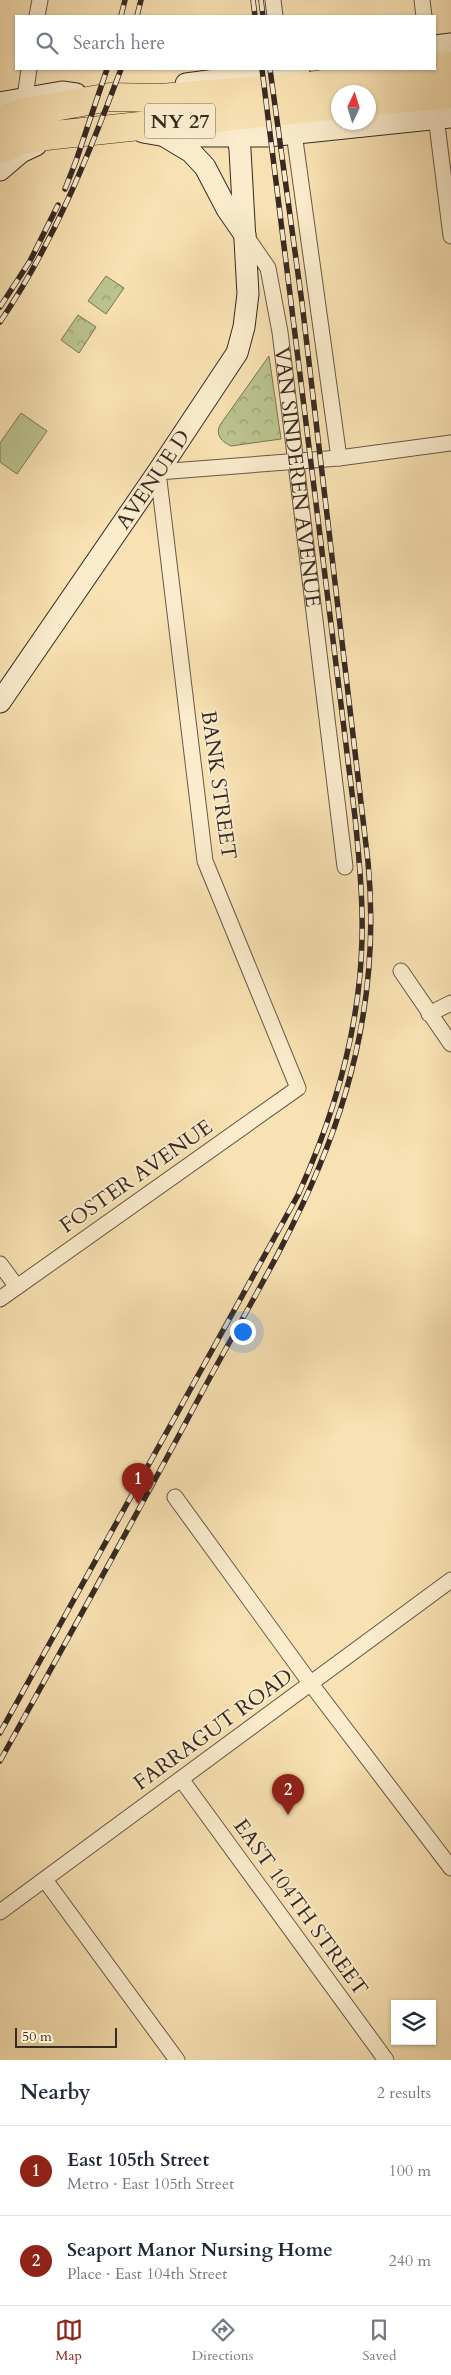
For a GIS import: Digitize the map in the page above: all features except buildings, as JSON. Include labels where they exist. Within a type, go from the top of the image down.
[{"type":"highway","points":[[436,68],[451,66]]},
{"type":"highway","name":"NY 27","points":[[6,105],[21,113],[110,96],[160,98],[235,115],[337,83],[420,70]]},
{"type":"highway","points":[[376,102],[443,106]]},
{"type":"highway","name":"NY 27","points":[[0,150],[21,140],[55,135],[331,106]]},
{"type":"main road","points":[[436,46],[451,44]]},
{"type":"main road","points":[[110,96],[287,70]]},
{"type":"main road","points":[[166,136],[235,115],[294,133],[443,106]]},
{"type":"main road","points":[[235,115],[246,236]]},
{"type":"main road","points":[[124,128],[166,136],[191,152],[206,167],[226,209],[246,236]]},
{"type":"main road","points":[[0,170],[21,152],[55,135]]},
{"type":"main road","name":"AVENUE D","points":[[0,702],[237,353],[244,327],[248,294],[246,236]]},
{"type":"street","points":[[38,15],[40,0]]},
{"type":"street","points":[[273,0],[275,15]]},
{"type":"street","points":[[422,0],[424,15]]},
{"type":"street","points":[[6,105],[28,70]]},
{"type":"street","points":[[430,70],[443,106],[451,236]]},
{"type":"street","name":"VAN SINDEREN AVENUE","points":[[294,133],[339,458]]},
{"type":"street","name":"VAN SINDEREN AVENUE","points":[[246,236],[265,260],[271,275],[345,868]]},
{"type":"street","points":[[158,472],[339,458],[451,443]]},
{"type":"street","name":"BANK STREET","points":[[158,472],[205,861],[298,1088]]},
{"type":"street","points":[[402,970],[429,1014],[451,1044]]},
{"type":"street","points":[[429,1014],[451,1003]]},
{"type":"street","name":"FOSTER AVENUE","points":[[0,1299],[298,1088]]},
{"type":"street","points":[[0,1264],[17,1286]]},
{"type":"street","points":[[174,1497],[311,1684],[451,1868]]},
{"type":"street","name":"FARRAGUT ROAD","points":[[0,1912],[451,1580]]},
{"type":"street","name":"EAST 104TH STREET","points":[[181,1779],[386,2060]]},
{"type":"street","points":[[45,1880],[177,2060]]},
{"type":"green space","points":[[106,276],[124,288],[106,314],[88,301]]},
{"type":"green space","points":[[78,315],[96,327],[79,353],[61,340]]},
{"type":"green space","points":[[269,356],[281,439],[231,446],[220,438],[218,432],[220,425]]},
{"type":"green space","points":[[21,413],[47,431],[17,474],[0,462],[0,443]]},
{"type":"railway","points":[[121,15],[125,0]]},
{"type":"railway","points":[[137,15],[141,0]]},
{"type":"railway","points":[[253,0],[255,15]]},
{"type":"railway","points":[[261,0],[263,15]]},
{"type":"railway","points":[[65,189],[107,70]]},
{"type":"railway","points":[[0,322],[37,262],[53,231],[96,135],[121,70]]},
{"type":"railway","points":[[0,1733],[298,1195],[334,1102],[351,1038],[360,972],[362,939],[355,817],[262,70]]},
{"type":"railway","points":[[0,1761],[293,1225],[333,1130],[345,1093],[363,1017],[368,979],[370,940],[368,862],[302,303],[270,70]]},
{"type":"railway","points":[[0,307],[30,261],[58,205]]},
{"type":"place","name":"East 105th Street","points":[[138,1504]]},
{"type":"place","name":"Seaport Manor Nursing Home","points":[[288,1815]]}]
